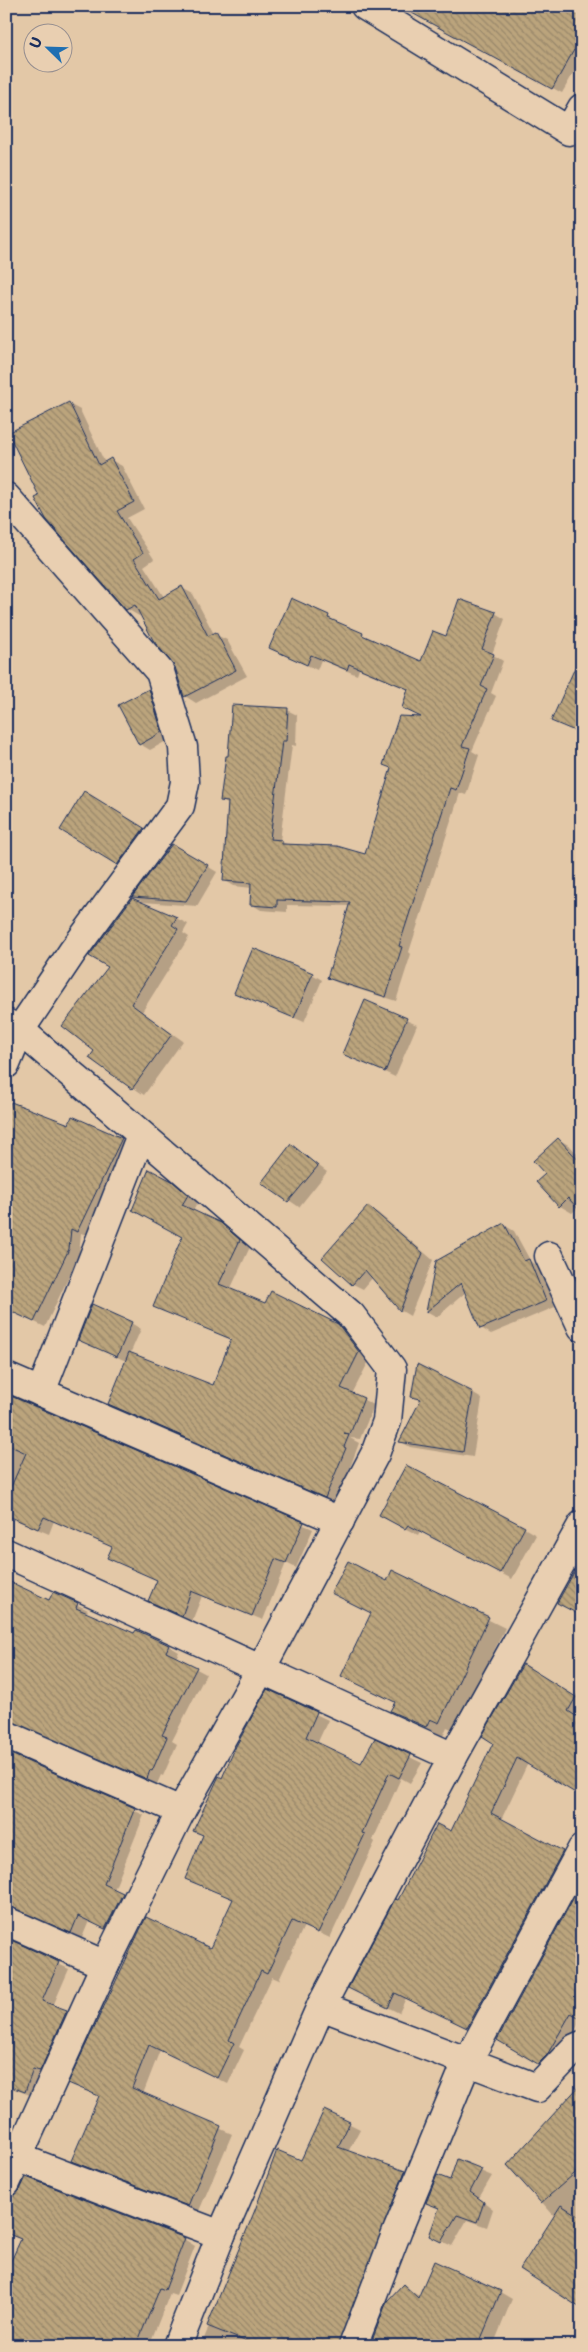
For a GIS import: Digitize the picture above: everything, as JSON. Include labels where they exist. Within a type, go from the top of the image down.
[{"type":"street","points":[[365,6],[568,131],[582,108]]},
{"type":"street","points":[[6,498],[160,672],[183,747],[186,766],[186,782],[180,806],[73,951],[13,1027],[6,1064]]},
{"type":"street","points":[[6,2183],[105,1965],[181,1811],[261,1669],[375,1454],[387,1421],[392,1370],[351,1315],[13,1027]]},
{"type":"street","points":[[40,1392],[141,1135]]},
{"type":"street","points":[[549,1256],[582,1327]]},
{"type":"street","points":[[6,1378],[340,1521]]},
{"type":"street","points":[[177,2346],[221,2235],[321,2006],[453,1757],[582,1525]]},
{"type":"street","points":[[6,1553],[453,1757]]},
{"type":"street","points":[[6,1735],[181,1811]]},
{"type":"street","points":[[353,2346],[398,2229],[467,2062],[582,1849]]},
{"type":"street","points":[[6,1921],[105,1965]]},
{"type":"street","points":[[321,2006],[537,2088],[575,2048],[582,2045]]},
{"type":"street","points":[[17,2157],[221,2235]]},
{"type":"building","points":[[399,6],[582,6],[582,54],[574,50],[552,89]]},
{"type":"building","points":[[69,402],[99,465],[111,458],[134,502],[117,511],[143,553],[134,559],[159,599],[182,586],[208,636],[216,632],[236,670],[184,697],[175,667],[153,640],[135,605],[126,610],[46,519],[35,498],[39,496],[8,433]]},
{"type":"building","points":[[291,598],[329,615],[328,618],[363,633],[362,635],[421,661],[433,631],[446,636],[459,599],[496,612],[482,649],[494,654],[481,686],[487,689],[462,746],[470,748],[456,790],[450,788],[399,946],[402,947],[386,997],[327,978],[350,902],[277,900],[277,907],[250,905],[251,883],[223,881],[228,802],[220,801],[226,756],[228,756],[232,705],[288,708],[286,741],[282,741],[270,839],[282,840],[282,844],[337,846],[365,854],[391,768],[383,765],[399,716],[421,717],[402,708],[408,689],[349,664],[347,670],[311,655],[307,665],[269,648]]},
{"type":"building","points":[[582,652],[582,734],[551,721]]},
{"type":"building","points":[[149,689],[162,732],[139,745],[118,705]]},
{"type":"building","points":[[84,791],[144,828],[117,865],[60,830]]},
{"type":"building","points":[[172,844],[208,865],[186,901],[132,897]]},
{"type":"building","points":[[132,898],[177,917],[172,925],[178,929],[131,1004],[172,1034],[132,1089],[89,1058],[94,1051],[62,1026],[108,967],[89,956]]},
{"type":"building","points":[[253,948],[313,973],[294,1018],[234,993]]},
{"type":"building","points":[[365,1000],[407,1018],[385,1072],[342,1054]]},
{"type":"building","points":[[11,1102],[69,1124],[72,1116],[122,1138],[77,1232],[71,1229],[69,1249],[34,1322],[6,1309],[6,1115]]},
{"type":"building","points":[[558,1138],[582,1164],[582,1213],[568,1198],[559,1207],[536,1182],[545,1174],[533,1161]]},
{"type":"building","points":[[291,1144],[318,1166],[288,1202],[261,1183]]},
{"type":"building","points":[[149,1169],[172,1181],[188,1195],[182,1205],[221,1223],[240,1240],[219,1284],[265,1303],[271,1291],[338,1324],[359,1352],[341,1388],[364,1398],[350,1434],[344,1433],[349,1435],[344,1447],[346,1448],[325,1498],[108,1404],[129,1352],[213,1385],[231,1339],[153,1307],[182,1237],[132,1210]]},
{"type":"building","points":[[368,1206],[423,1253],[400,1311],[365,1270],[352,1285],[322,1258]]},
{"type":"building","points":[[504,1223],[524,1261],[529,1259],[546,1301],[480,1329],[461,1283],[426,1312],[436,1261]]},
{"type":"building","points":[[92,1304],[132,1322],[117,1357],[78,1340]]},
{"type":"building","points":[[417,1364],[473,1392],[463,1452],[399,1442],[421,1399],[411,1397]]},
{"type":"building","points":[[6,1394],[304,1522],[286,1563],[275,1559],[252,1616],[191,1591],[182,1616],[148,1601],[157,1580],[107,1558],[112,1547],[44,1517],[38,1529],[6,1515],[6,1498],[26,1453],[6,1444]]},
{"type":"building","points":[[406,1465],[525,1527],[500,1573],[408,1525],[405,1529],[379,1515]]},
{"type":"building","points":[[582,1558],[582,1616],[557,1603]]},
{"type":"building","points":[[348,1561],[387,1581],[392,1570],[489,1617],[439,1723],[430,1719],[426,1727],[390,1711],[395,1702],[341,1676],[371,1613],[331,1593]]},
{"type":"building","points":[[6,1580],[49,1600],[53,1592],[78,1603],[76,1608],[134,1633],[136,1630],[169,1645],[166,1652],[197,1667],[162,1735],[167,1737],[147,1779],[6,1720]]},
{"type":"building","points":[[523,1664],[576,1697],[568,1711],[582,1720],[582,1797],[517,1758],[491,1813],[563,1851],[467,2028],[395,1993],[388,2008],[348,1988],[395,1899],[398,1900],[437,1824],[451,1831],[493,1743],[482,1736]]},
{"type":"building","points":[[267,1689],[317,1712],[306,1737],[361,1763],[375,1738],[411,1755],[399,1778],[389,1773],[362,1833],[365,1834],[318,1933],[292,1921],[267,1974],[261,1971],[229,2040],[234,2043],[217,2078],[149,2045],[132,2088],[221,2126],[188,2206],[71,2161],[99,2096],[68,2083],[146,1917],[210,1948],[233,1899],[185,1879],[203,1835],[193,1831],[219,1776],[222,1778],[236,1746]]},
{"type":"building","points":[[6,1752],[135,1808],[104,1884],[123,1893],[105,1929],[78,1916],[71,1933],[6,1906]]},
{"type":"building","points":[[582,1882],[582,2019],[571,2013],[547,2055],[538,2064],[497,2040]]},
{"type":"building","points":[[11,1940],[59,1962],[42,2001],[67,2010],[40,2071],[33,2069],[25,2092],[6,2085],[6,1950]]},
{"type":"building","points":[[582,2083],[582,2167],[541,2203],[507,2165]]},
{"type":"building","points":[[324,2110],[350,2122],[338,2147],[405,2171],[338,2346],[257,2346],[207,2326],[255,2210],[277,2150],[301,2160]]},
{"type":"building","points":[[457,2159],[482,2169],[470,2192],[484,2202],[477,2222],[457,2215],[441,2242],[429,2236],[439,2208],[426,2203],[437,2175],[450,2180]]},
{"type":"building","points":[[26,2177],[185,2238],[165,2290],[160,2288],[136,2346],[6,2346],[6,2272],[21,2239],[6,2233],[6,2208],[11,2197],[20,2190]]},
{"type":"building","points":[[561,2205],[582,2218],[582,2309],[520,2269]]},
{"type":"building","points":[[434,2261],[501,2291],[478,2346],[370,2346],[387,2301],[403,2284],[418,2298]]}]
